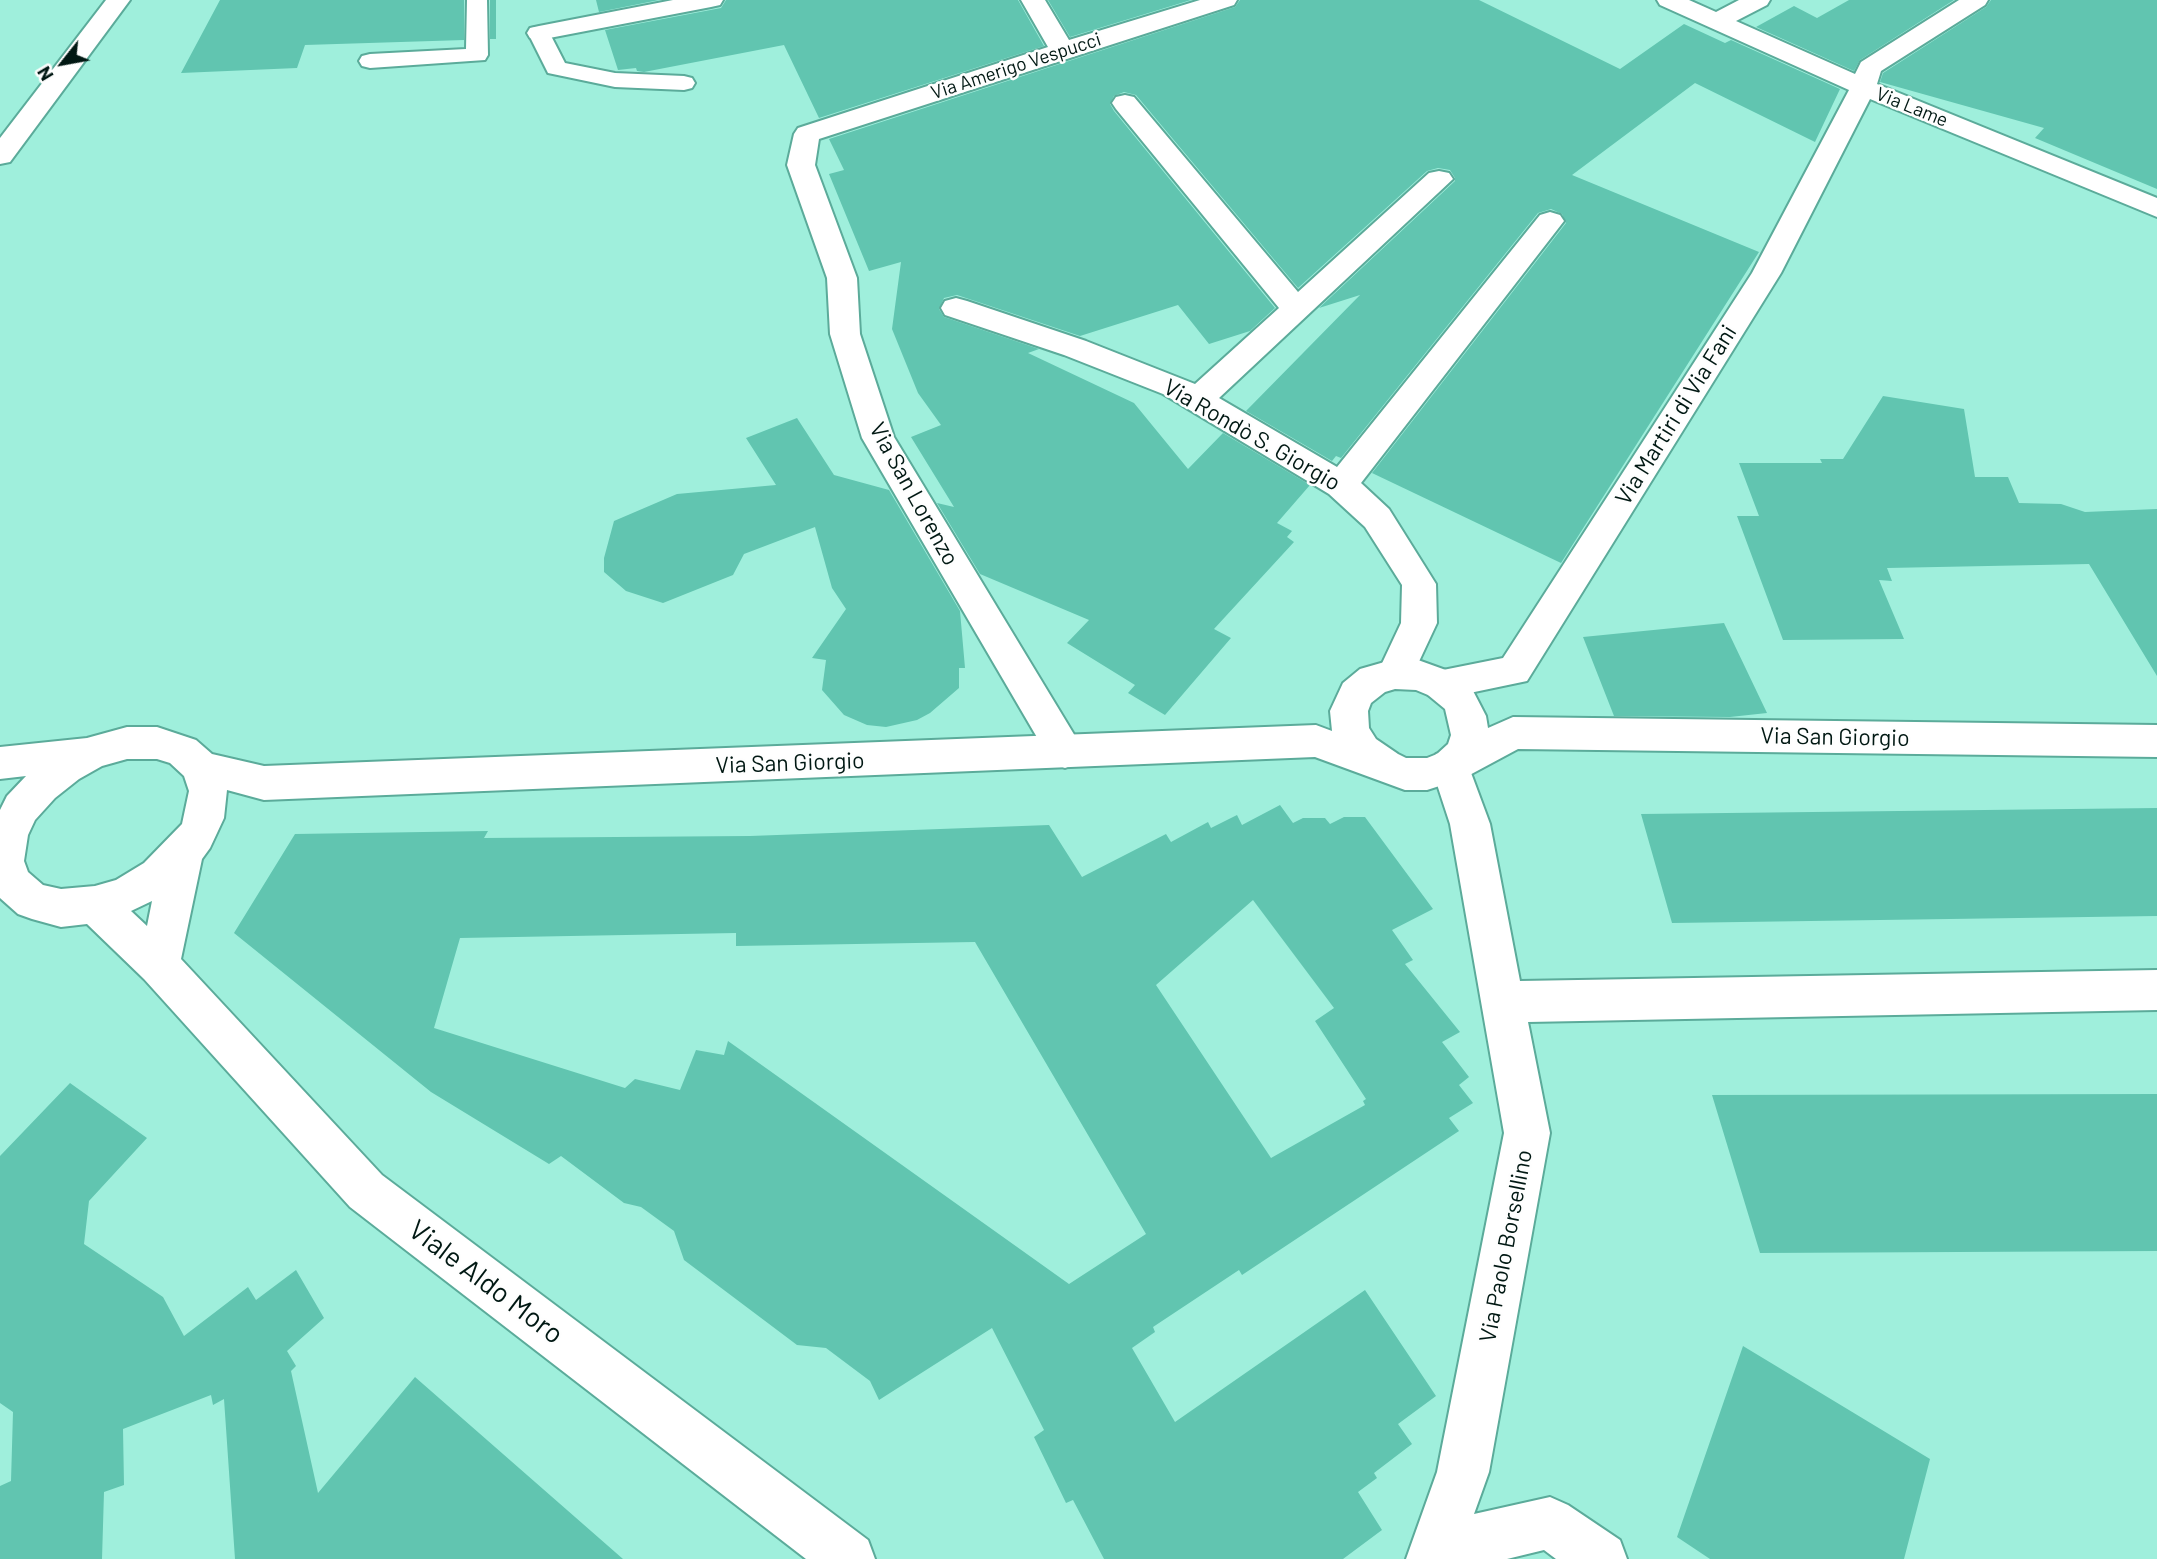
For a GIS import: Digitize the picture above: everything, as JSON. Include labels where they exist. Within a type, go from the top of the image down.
[{"type":"street","points":[[0,156],[118,0]]},
{"type":"street","points":[[539,33],[711,0]]},
{"type":"street","points":[[1032,0],[1063,50]]},
{"type":"street","name":"Via Amerigo Vespucci","points":[[807,134],[1225,0]]},
{"type":"street","name":"Via Lame","points":[[1669,0],[1863,87],[2157,208]]},
{"type":"street","points":[[1717,21],[1758,0]]},
{"type":"street","name":"Via Martiri di Via Fani","points":[[1449,691],[1514,671],[1766,273],[1863,87],[1870,67],[1976,0]]},
{"type":"street","points":[[1125,103],[1296,309]]},
{"type":"street","name":"Via San Lorenzo","points":[[807,134],[801,165],[842,278],[845,334],[878,438],[1065,752]]},
{"type":"street","points":[[1197,400],[1438,179]]},
{"type":"street","points":[[1341,485],[1550,221]]},
{"type":"street","name":"Via Rondò S. Giorgio","points":[[956,308],[1174,386],[1341,485],[1377,518],[1419,584],[1419,623],[1395,674]]},
{"type":"street","points":[[1316,741],[1356,694],[1373,680],[1395,674],[1418,675],[1449,691],[1513,733]]},
{"type":"street","points":[[1449,691],[1467,716],[1470,735],[1463,754],[1450,766]]},
{"type":"street","name":"Via San Giorgio","points":[[1356,694],[1349,711],[1351,731],[1363,750],[1384,766]]},
{"type":"street","name":"Via San Giorgio","points":[[201,767],[264,783],[1316,741],[1405,774],[1427,774],[1450,766],[1513,733],[2157,741]]},
{"type":"street","points":[[0,763],[93,752],[127,743],[158,743],[183,751],[201,767],[208,791],[204,818],[183,852],[159,876],[128,894],[95,905],[61,908],[32,901],[13,884],[4,861],[4,832],[21,808],[41,786],[65,767],[93,752]]},
{"type":"street","name":"Via Paolo Borsellino","points":[[1435,1554],[1463,1472],[1527,1133],[1470,824],[1450,766]]},
{"type":"street","name":"Via San Giorgio","points":[[204,818],[264,783]]},
{"type":"street","points":[[159,965],[183,852]]},
{"type":"street","name":"Viale Aldo Moro","points":[[95,905],[159,965],[366,1191],[849,1559]]},
{"type":"street","points":[[1502,1002],[2157,989]]},
{"type":"street","points":[[1435,1554],[1550,1523],[1601,1559]]},
{"type":"lane","points":[[370,61],[477,55],[477,0]]},
{"type":"lane","points":[[539,33],[556,68],[615,80],[684,83]]},
{"type":"building","points":[[220,0],[464,0],[464,40],[305,45],[297,68],[181,73]]},
{"type":"building","points":[[490,0],[496,0],[496,39],[490,39]]},
{"type":"building","points":[[596,0],[659,0],[599,12]]},
{"type":"building","points":[[726,0],[1018,0],[1044,46],[819,118],[784,45],[644,72],[637,71],[636,68],[618,70],[605,30],[721,8]]},
{"type":"building","points":[[1048,0],[1191,0],[1070,37]]},
{"type":"building","points":[[1240,0],[1479,0],[1620,69],[1684,24],[1725,43],[1731,40],[1840,89],[1815,142],[1695,83],[1572,175],[1759,252],[1561,563],[1372,473],[1566,223],[1562,214],[1551,209],[1538,213],[1341,458],[1336,456],[1332,461],[1246,411],[1360,295],[1319,308],[1455,181],[1455,178],[1450,170],[1438,168],[1427,171],[1298,288],[1136,95],[1124,92],[1114,96],[1110,104],[1114,111],[1275,308],[1250,331],[1209,344],[1178,305],[1080,336],[957,295],[944,298],[939,309],[944,317],[1039,349],[1028,353],[1134,403],[1188,469],[1223,433],[1310,485],[1277,523],[1292,531],[1287,537],[1294,542],[1214,629],[1231,638],[1165,715],[1128,693],[1135,685],[1067,643],[1089,620],[980,574],[937,503],[954,507],[911,437],[941,425],[918,393],[892,329],[901,262],[869,271],[829,174],[844,170],[829,139],[1235,7]]},
{"type":"building","points":[[1849,0],[1954,0],[1860,60],[1854,71],[1756,27],[1794,6],[1817,18]]},
{"type":"building","points":[[1991,0],[2157,0],[2157,189],[2035,138],[2044,128],[1880,82],[1883,73],[1986,7]]},
{"type":"building","points":[[1883,396],[1964,409],[1975,477],[2008,477],[2019,503],[2061,504],[2085,512],[2157,509],[2157,676],[2089,564],[1887,568],[1892,581],[1879,580],[1904,639],[1783,640],[1737,516],[1759,516],[1739,463],[1822,463],[1820,459],[1843,459]]},
{"type":"building","points":[[797,418],[834,475],[889,490],[960,611],[965,668],[959,668],[959,688],[930,713],[917,720],[886,727],[867,725],[844,715],[822,690],[826,660],[812,658],[846,609],[832,588],[815,527],[744,554],[733,575],[663,603],[626,591],[604,572],[604,558],[614,521],[677,494],[776,485],[746,438]]},
{"type":"building","points":[[1724,623],[1767,713],[1730,717],[1614,716],[1583,637]]},
{"type":"building","points":[[1280,805],[1293,823],[1303,818],[1325,818],[1330,824],[1344,817],[1365,817],[1433,909],[1392,930],[1413,960],[1405,964],[1460,1032],[1442,1042],[1469,1077],[1459,1085],[1473,1103],[1449,1118],[1459,1131],[1242,1275],[1239,1270],[1153,1327],[1155,1332],[1132,1348],[1175,1422],[1365,1290],[1436,1396],[1398,1424],[1412,1444],[1374,1473],[1377,1478],[1358,1492],[1382,1530],[1343,1559],[1104,1559],[1073,1500],[1066,1503],[1034,1437],[1044,1430],[992,1328],[879,1400],[870,1381],[826,1348],[797,1345],[684,1260],[674,1231],[641,1207],[624,1203],[561,1156],[549,1164],[431,1092],[234,933],[295,834],[488,831],[484,838],[750,836],[1049,825],[1082,877],[1166,834],[1171,842],[1208,822],[1211,828],[1237,815],[1242,825]],"holes":[[[1253,900],[1334,1008],[1315,1021],[1366,1099],[1363,1101],[1365,1105],[1271,1158],[1156,985]],[[736,933],[736,946],[975,942],[1146,1234],[1069,1284],[728,1041],[724,1055],[696,1050],[680,1090],[635,1079],[625,1088],[434,1028],[460,938]]]},
{"type":"building","points":[[2157,808],[2157,916],[1672,923],[1641,814]]},
{"type":"building","points":[[70,1083],[147,1138],[89,1201],[84,1244],[163,1297],[184,1336],[248,1287],[256,1300],[296,1270],[324,1318],[287,1351],[296,1366],[291,1371],[318,1493],[415,1377],[623,1559],[235,1559],[224,1399],[213,1405],[211,1395],[123,1429],[124,1485],[104,1492],[102,1559],[0,1559],[0,1486],[11,1481],[13,1412],[0,1403],[0,1156]]},
{"type":"building","points":[[2157,1094],[2157,1251],[1760,1253],[1712,1095]]},
{"type":"building","points":[[1743,1346],[1930,1459],[1904,1559],[1710,1559],[1677,1537]]}]
